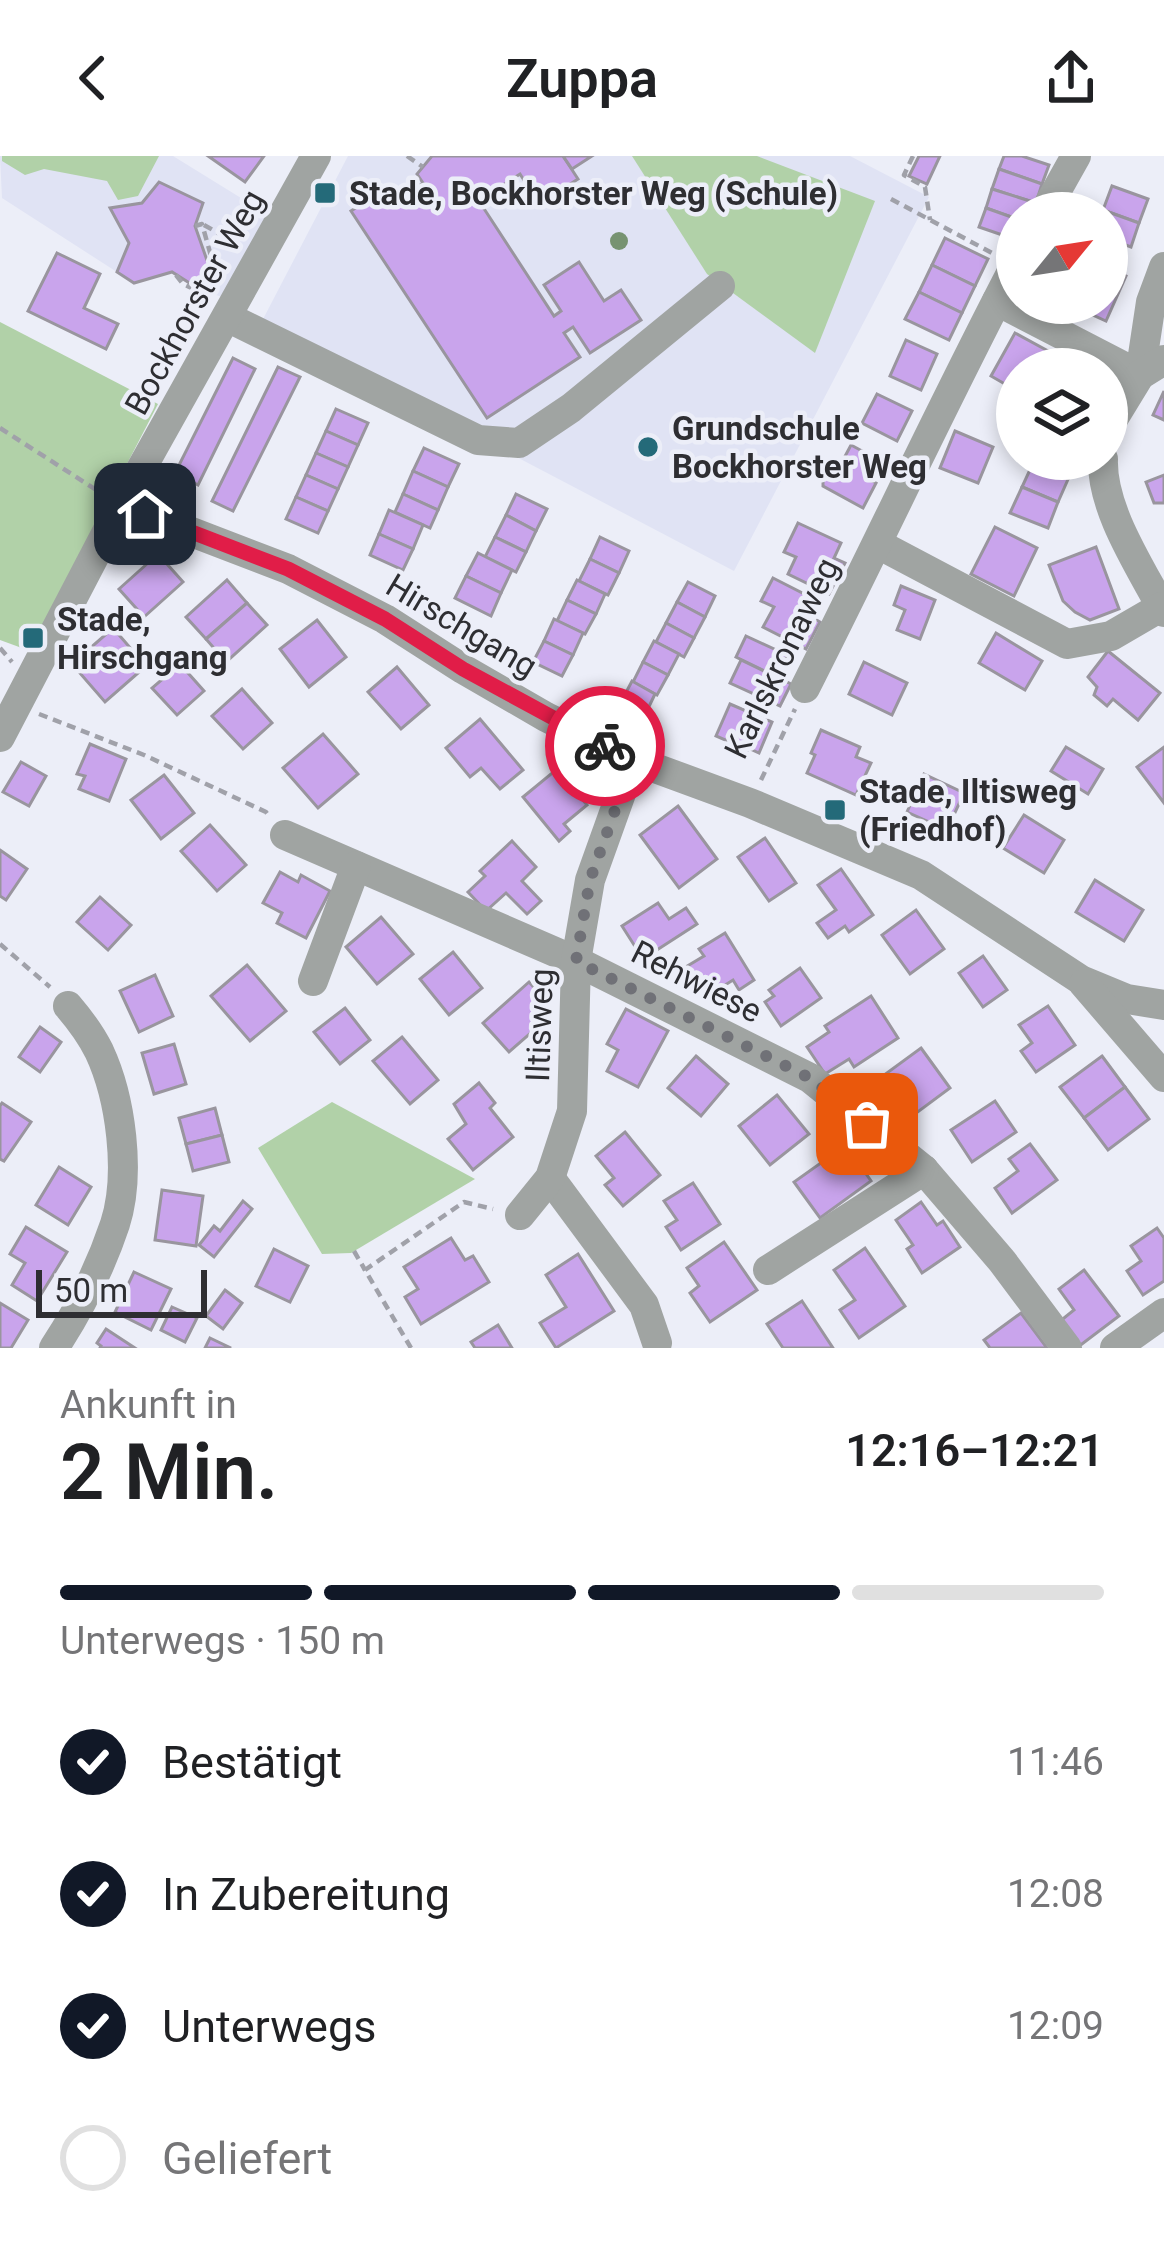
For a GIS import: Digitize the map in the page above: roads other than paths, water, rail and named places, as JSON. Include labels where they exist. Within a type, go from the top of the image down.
[{"type":"street","name":"Bockhorster Weg","points":[[0,737],[220,308],[316,156]]},
{"type":"street","points":[[1056,192],[1076,156]]},
{"type":"street","points":[[1128,401],[1152,368],[1151,302],[1164,267]]},
{"type":"street","points":[[220,308],[478,440],[519,443],[571,408],[720,286]]},
{"type":"street","name":"Karlskronaweg","points":[[805,688],[996,303]]},
{"type":"street","points":[[1050,324],[1152,368]]},
{"type":"street","points":[[1102,480],[1162,610]]},
{"type":"street","name":"Hirschgang","points":[[121,505],[288,569],[385,619],[546,717],[633,760],[921,874],[1081,980],[1127,999],[1164,1005]]},
{"type":"street","name":"Karlskronaweg","points":[[878,544],[1067,644],[1111,636],[1162,610]]},
{"type":"street","name":"Iltisweg","points":[[520,1214],[550,1178],[572,1111],[576,961],[590,880],[633,760]]},
{"type":"street","name":"Rehwiese","points":[[285,835],[576,961],[810,1078],[924,1170],[1067,1348]]},
{"type":"street","points":[[313,981],[356,866]]},
{"type":"street","name":"Hirschgang","points":[[1081,980],[1164,1077]]},
{"type":"street","points":[[55,1348],[97,1269],[116,1220],[123,1157],[99,1050],[68,1006]]},
{"type":"street","points":[[768,1270],[924,1170]]},
{"type":"street","points":[[550,1178],[644,1304],[657,1342]]},
{"type":"street","points":[[1115,1348],[1164,1313]]},
{"type":"place","name":"Stade, Bockhorster Weg (Schule)","points":[[325,193]]},
{"type":"place","name":"Grundschule Bockhorster Weg","points":[[648,447]]},
{"type":"place","name":"Stade, Hirschgang","points":[[33,638]]},
{"type":"place","name":"Stade, Iltisweg (Friedhof)","points":[[835,810]]}]
